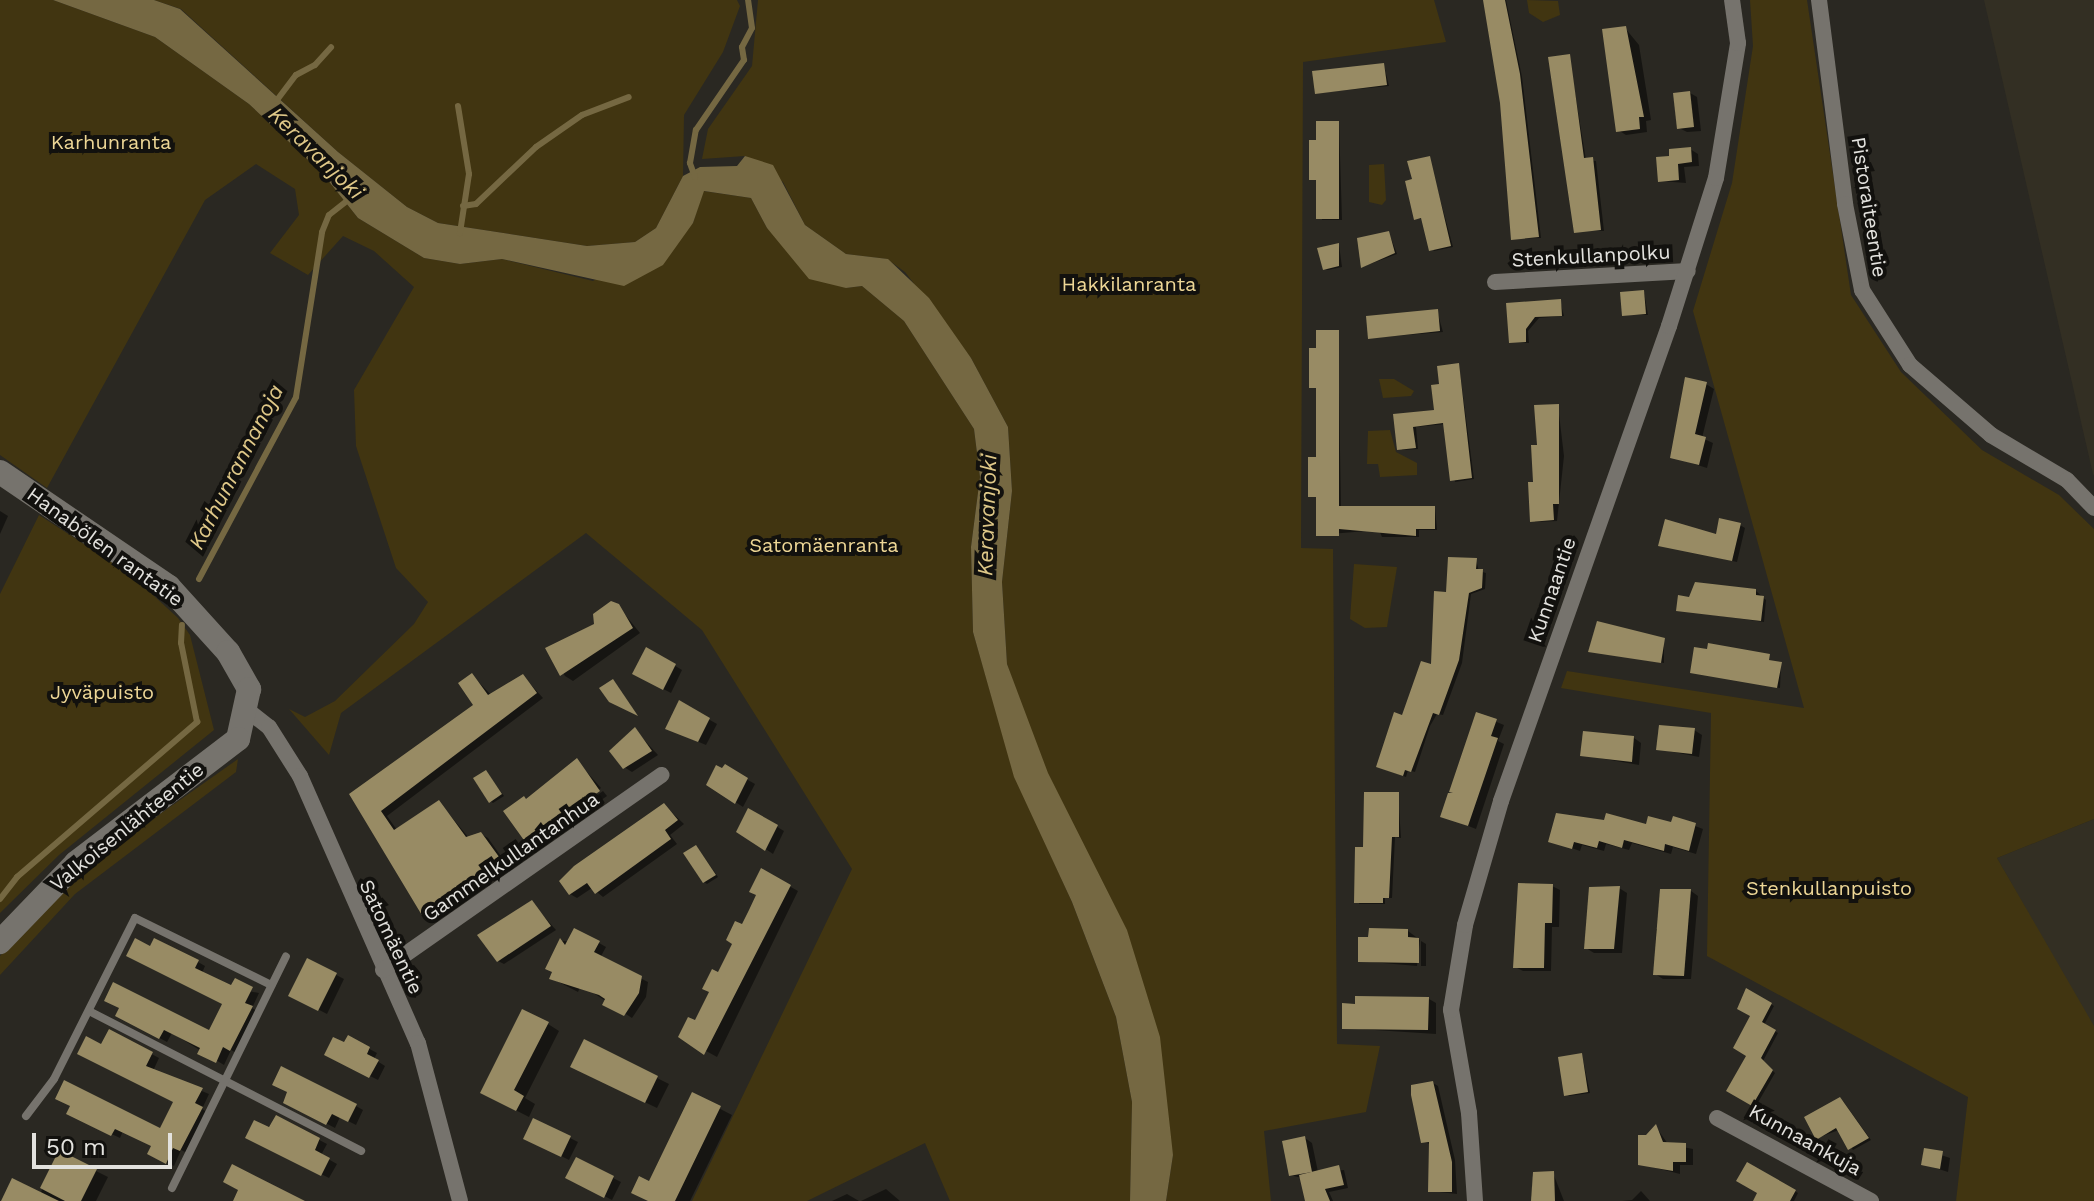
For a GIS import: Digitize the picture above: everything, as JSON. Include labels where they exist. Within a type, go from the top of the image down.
[{"type":"street","name":"Kunnaantie","points":[[1475,1201],[1469,1113],[1451,1010],[1465,925],[1526,728],[1688,271],[1729,116],[1738,43],[1732,0]]},
{"type":"street","name":"Pistoraiteentie","points":[[1819,0],[1845,204],[1862,290],[1910,365],[1991,435],[2067,480],[2094,508]]},
{"type":"street","name":"Stenkullanpolku","points":[[1495,282],[1688,271]]},
{"type":"street","name":"Hanabölen rantatie","points":[[0,472],[169,587],[228,652],[249,689],[247,710]]},
{"type":"street","name":"Valkoisenlähteentie","points":[[0,942],[76,863],[238,739],[247,710]]},
{"type":"street","name":"Satomäentie","points":[[247,710],[269,727],[300,776],[383,970],[418,1043],[460,1201]]},
{"type":"street","name":"Gammelkullantanhua","points":[[383,970],[662,775]]},
{"type":"street","name":"Kunnaankuja","points":[[1717,1118],[1871,1201]]},
{"type":"lane","points":[[26,1116],[54,1079],[135,918],[271,985]]},
{"type":"lane","points":[[172,1188],[286,956]]},
{"type":"lane","points":[[89,1011],[361,1151]]},
{"type":"shaded area","points":[[1984,0],[2094,0],[2094,476],[2093,474]]},
{"type":"shaded area","points":[[2094,819],[2094,1030],[1997,858]]},
{"type":"green space","points":[[0,0],[53,0],[155,37],[249,104],[323,174],[358,218],[424,258],[460,264],[502,259],[593,281],[693,223],[703,191],[751,198],[767,228],[846,288],[862,286],[904,321],[974,429],[980,477],[971,547],[973,632],[1015,777],[1072,902],[1116,1017],[1132,1102],[1130,1201],[950,1201],[925,1143],[807,1201],[692,1201],[852,869],[702,630],[586,533],[341,713],[329,755],[289,709],[305,717],[335,701],[414,624],[428,602],[396,568],[356,446],[354,390],[414,287],[374,251],[343,236],[308,275],[270,253],[299,215],[295,189],[256,164],[205,200],[47,488],[0,455]]},
{"type":"green space","points":[[154,0],[737,0],[740,6],[723,52],[684,115],[683,176],[656,228],[635,242],[587,246],[438,223],[407,207],[338,152],[181,9]]},
{"type":"green space","name":"Hakkilanranta","points":[[758,0],[1434,0],[1446,42],[1303,62],[1301,548],[1333,549],[1337,1044],[1380,1046],[1366,1112],[1264,1131],[1271,1201],[1166,1201],[1173,1155],[1007,664],[1002,582],[1012,491],[1008,427],[971,358],[905,272],[887,259],[846,254],[805,225],[783,182],[745,156],[702,159],[708,129],[752,66]]},
{"type":"green space","points":[[1527,0],[1558,1],[1560,15],[1543,22],[1529,13]]},
{"type":"green space","name":"Stenkullanpuisto","points":[[1750,0],[1807,0],[1851,295],[1901,372],[1982,450],[2059,495],[2094,529],[2094,819],[1997,858],[2094,1026],[2094,1201],[1956,1201],[1968,1097],[1707,956],[1711,713],[1561,688],[1567,671],[1804,708],[1693,311],[1732,183],[1753,46]]},
{"type":"green space","points":[[1384,164],[1386,200],[1382,205],[1369,202],[1369,165]]},
{"type":"green space","points":[[1379,379],[1394,379],[1414,391],[1411,396],[1383,398]]},
{"type":"green space","points":[[1390,430],[1396,452],[1417,463],[1417,475],[1380,477],[1378,464],[1367,464],[1368,431]]},
{"type":"green space","name":"Jyväpuisto","points":[[39,515],[129,573],[178,618],[190,635],[214,730],[59,855],[0,913],[0,594]]},
{"type":"green space","points":[[1354,564],[1397,567],[1387,627],[1365,628],[1350,619]]},
{"type":"green space","points":[[238,759],[236,772],[75,894],[0,975],[0,956],[40,911],[119,843]]},
{"type":"water","name":"Keravanjoki","points":[[53,0],[154,0],[180,9],[338,152],[407,207],[438,223],[587,246],[635,242],[656,228],[683,176],[700,167],[737,166],[745,156],[773,165],[805,225],[846,254],[888,259],[929,298],[971,358],[1008,427],[1012,491],[1002,582],[1007,664],[1048,773],[1127,930],[1160,1037],[1173,1155],[1166,1201],[1130,1201],[1132,1102],[1116,1017],[1072,902],[1014,777],[973,632],[971,547],[980,477],[974,429],[904,321],[862,286],[846,288],[809,279],[767,228],[751,198],[704,191],[693,223],[663,265],[624,286],[502,259],[460,264],[424,258],[358,218],[323,174],[249,104],[155,37]]},
{"type":"building","points":[[1483,0],[1505,0],[1520,74],[1539,237],[1511,240],[1500,103]]},
{"type":"building","points":[[1626,26],[1644,117],[1639,117],[1640,129],[1616,132],[1602,29]]},
{"type":"building","points":[[1570,54],[1584,158],[1593,157],[1601,230],[1574,233],[1548,57]]},
{"type":"building","points":[[1384,63],[1387,85],[1315,94],[1312,71]]},
{"type":"building","points":[[1690,91],[1694,127],[1677,129],[1673,93]]},
{"type":"building","points":[[1316,121],[1339,121],[1339,219],[1316,219],[1316,180],[1309,180],[1309,140],[1316,140]]},
{"type":"building","points":[[1691,147],[1692,162],[1678,164],[1679,180],[1658,182],[1656,157],[1669,156],[1669,149]]},
{"type":"building","points":[[1430,156],[1451,246],[1429,251],[1421,218],[1414,220],[1405,181],[1412,179],[1407,161]]},
{"type":"building","points":[[1389,231],[1395,253],[1361,268],[1357,238]]},
{"type":"building","points":[[1339,243],[1339,266],[1323,270],[1317,248]]},
{"type":"building","points":[[1644,290],[1646,314],[1622,316],[1620,292]]},
{"type":"building","points":[[1561,299],[1562,316],[1535,317],[1526,329],[1526,342],[1509,343],[1506,303]]},
{"type":"building","points":[[1438,309],[1440,331],[1368,339],[1366,316]]},
{"type":"building","points":[[1316,330],[1339,330],[1339,506],[1435,506],[1435,529],[1416,529],[1416,536],[1339,529],[1339,536],[1316,536],[1316,497],[1308,497],[1308,457],[1316,457],[1316,388],[1309,388],[1309,348],[1316,348]]},
{"type":"building","points":[[1459,363],[1472,478],[1450,481],[1443,423],[1413,427],[1416,448],[1397,450],[1393,414],[1434,410],[1431,385],[1439,384],[1437,366]]},
{"type":"building","points":[[1685,377],[1707,382],[1695,434],[1706,437],[1699,465],[1670,458]]},
{"type":"building","points":[[1559,404],[1559,504],[1553,504],[1554,520],[1530,522],[1528,482],[1533,482],[1531,445],[1537,445],[1534,405]]},
{"type":"building","points":[[1719,518],[1741,523],[1732,561],[1658,546],[1665,519],[1716,534]]},
{"type":"building","points":[[1448,557],[1477,558],[1476,569],[1483,569],[1482,588],[1469,593],[1459,660],[1439,715],[1433,713],[1411,772],[1405,770],[1403,776],[1376,767],[1394,712],[1402,715],[1421,661],[1431,664],[1434,591],[1446,592]]},
{"type":"building","points":[[1695,582],[1756,589],[1756,595],[1764,596],[1761,621],[1676,611],[1678,595],[1689,597]]},
{"type":"building","points":[[611,601],[619,604],[633,628],[560,676],[545,648],[594,624],[593,614]]},
{"type":"building","points":[[1597,621],[1665,638],[1661,663],[1588,652]]},
{"type":"building","points":[[1708,643],[1770,654],[1769,660],[1782,662],[1777,688],[1690,673],[1694,647],[1707,649]]},
{"type":"building","points":[[646,647],[676,664],[663,690],[632,674]]},
{"type":"building","points":[[472,673],[488,695],[523,674],[537,693],[381,811],[394,830],[439,800],[466,837],[481,832],[502,861],[423,917],[349,794],[473,705],[458,683]]},
{"type":"building","points":[[613,679],[638,716],[609,702],[599,688]]},
{"type":"building","points":[[679,700],[710,718],[698,742],[665,729]]},
{"type":"building","points":[[1476,712],[1497,719],[1491,736],[1498,738],[1468,826],[1440,817],[1448,793],[1453,793],[1449,792]]},
{"type":"building","points":[[1659,725],[1695,728],[1692,754],[1656,750]]},
{"type":"building","points":[[635,727],[652,751],[623,769],[609,751]]},
{"type":"building","points":[[1583,731],[1634,736],[1632,762],[1580,756]]},
{"type":"building","points":[[577,758],[600,791],[526,843],[503,811],[524,796],[526,799]]},
{"type":"building","points":[[725,764],[748,778],[735,804],[706,785],[716,765],[722,768]]},
{"type":"building","points":[[486,770],[502,794],[489,803],[473,778]]},
{"type":"building","points":[[1364,792],[1399,792],[1399,837],[1392,837],[1389,898],[1383,898],[1383,903],[1354,903],[1355,847],[1363,847]]},
{"type":"building","points":[[664,803],[678,820],[665,830],[671,839],[595,894],[587,883],[569,895],[559,881],[574,866]]},
{"type":"building","points":[[748,808],[778,825],[765,851],[736,832]]},
{"type":"building","points":[[1556,813],[1604,820],[1606,813],[1646,824],[1648,816],[1671,822],[1673,816],[1696,823],[1689,851],[1665,844],[1664,851],[1624,840],[1622,848],[1599,841],[1597,848],[1574,842],[1572,849],[1548,842]]},
{"type":"building","points":[[696,845],[716,875],[703,883],[683,853]]},
{"type":"building","points":[[761,868],[791,885],[704,1055],[678,1037],[688,1017],[695,1020],[709,992],[702,989],[712,969],[718,972],[732,944],[726,940],[735,921],[742,924],[749,910],[756,895],[749,892]]},
{"type":"building","points":[[1518,883],[1553,884],[1552,923],[1545,923],[1544,968],[1513,968]]},
{"type":"building","points":[[1620,886],[1614,949],[1584,949],[1589,887]]},
{"type":"building","points":[[1660,889],[1691,889],[1684,976],[1653,975]]},
{"type":"building","points":[[532,900],[551,926],[497,962],[477,935]]},
{"type":"building","points":[[574,928],[600,941],[594,952],[642,976],[639,993],[624,1016],[602,1005],[605,999],[599,995],[549,979],[552,972],[545,969],[560,938],[565,945]]},
{"type":"building","points":[[1369,928],[1408,929],[1408,937],[1419,938],[1419,963],[1358,962],[1358,937],[1368,937]]},
{"type":"building","points":[[135,938],[150,946],[154,938],[199,960],[195,968],[231,985],[235,978],[253,987],[245,1003],[253,1006],[230,1051],[223,1047],[216,1063],[197,1054],[200,1048],[164,1030],[159,1039],[115,1016],[119,1008],[104,1001],[113,982],[209,1030],[222,1004],[126,956]]},
{"type":"building","points":[[307,958],[337,973],[318,1011],[288,996]]},
{"type":"building","points":[[1746,988],[1772,1003],[1762,1022],[1776,1030],[1761,1058],[1773,1070],[1752,1106],[1726,1091],[1746,1056],[1733,1048],[1750,1016],[1737,1009]]},
{"type":"building","points":[[1355,996],[1429,997],[1428,1030],[1342,1029],[1342,1003],[1355,1004]]},
{"type":"building","points":[[522,1009],[549,1022],[514,1090],[524,1096],[516,1111],[480,1093]]},
{"type":"building","points":[[109,1029],[153,1052],[146,1066],[203,1088],[195,1103],[203,1107],[180,1151],[173,1148],[166,1164],[147,1154],[151,1146],[115,1129],[111,1136],[66,1114],[70,1106],[55,1099],[64,1080],[160,1128],[173,1102],[77,1054],[86,1036],[101,1044]]},
{"type":"building","points":[[348,1035],[370,1047],[367,1054],[379,1060],[369,1078],[324,1055],[333,1037],[344,1042]]},
{"type":"building","points":[[584,1039],[658,1076],[645,1103],[570,1067]]},
{"type":"building","points":[[1582,1053],[1588,1092],[1564,1096],[1558,1057]]},
{"type":"building","points":[[281,1066],[357,1104],[348,1122],[332,1114],[326,1125],[283,1103],[287,1092],[272,1085]]},
{"type":"building","points":[[1433,1081],[1452,1162],[1452,1192],[1428,1192],[1429,1142],[1421,1143],[1411,1095],[1411,1085]]},
{"type":"building","points":[[692,1092],[721,1106],[675,1201],[648,1201],[631,1193],[639,1176],[649,1181]]},
{"type":"building","points":[[1840,1097],[1869,1138],[1848,1150],[1836,1128],[1816,1140],[1804,1117]]},
{"type":"building","points":[[276,1115],[320,1138],[315,1150],[330,1158],[321,1176],[245,1138],[254,1120],[269,1127]]},
{"type":"building","points":[[533,1118],[571,1136],[561,1157],[523,1139]]},
{"type":"building","points":[[1656,1124],[1663,1142],[1686,1143],[1686,1162],[1673,1162],[1673,1171],[1638,1165],[1638,1135],[1646,1135]]},
{"type":"building","points":[[1305,1136],[1312,1172],[1289,1176],[1282,1141]]},
{"type":"building","points":[[1924,1148],[1943,1151],[1940,1169],[1921,1165]]},
{"type":"building","points":[[59,1150],[97,1169],[81,1201],[65,1201],[40,1188]]},
{"type":"building","points":[[576,1157],[614,1176],[604,1198],[565,1178]]},
{"type":"building","points":[[1747,1162],[1796,1190],[1790,1201],[1753,1201],[1757,1193],[1736,1181]]},
{"type":"building","points":[[232,1164],[305,1201],[233,1201],[238,1190],[223,1182]]},
{"type":"building","points":[[1339,1165],[1344,1185],[1325,1189],[1330,1201],[1305,1201],[1299,1175]]},
{"type":"building","points":[[1554,1171],[1555,1201],[1531,1201],[1533,1172]]},
{"type":"building","points":[[12,1178],[59,1201],[1,1201]]},
{"type":"waterway","points":[[695,177],[690,163],[696,130],[744,60],[742,47],[752,28],[748,0]]},
{"type":"waterway","name":"Keravanjoki","points":[[277,100],[296,75],[315,65],[331,47]]},
{"type":"waterway","points":[[463,206],[476,204],[536,147],[582,115],[629,97]]},
{"type":"waterway","points":[[458,106],[469,174],[460,233]]},
{"type":"waterway","name":"Karhunrannanoja","points":[[199,579],[296,397],[322,232],[329,215],[348,200]]},
{"type":"waterway","name":"Karhunrannanoja","points":[[0,899],[17,877],[197,722],[181,643],[182,625]]},
{"type":"park label","name":"Karhunranta","points":[[111,142]]},
{"type":"park label","name":"Satomäenranta","points":[[824,545]]}]
